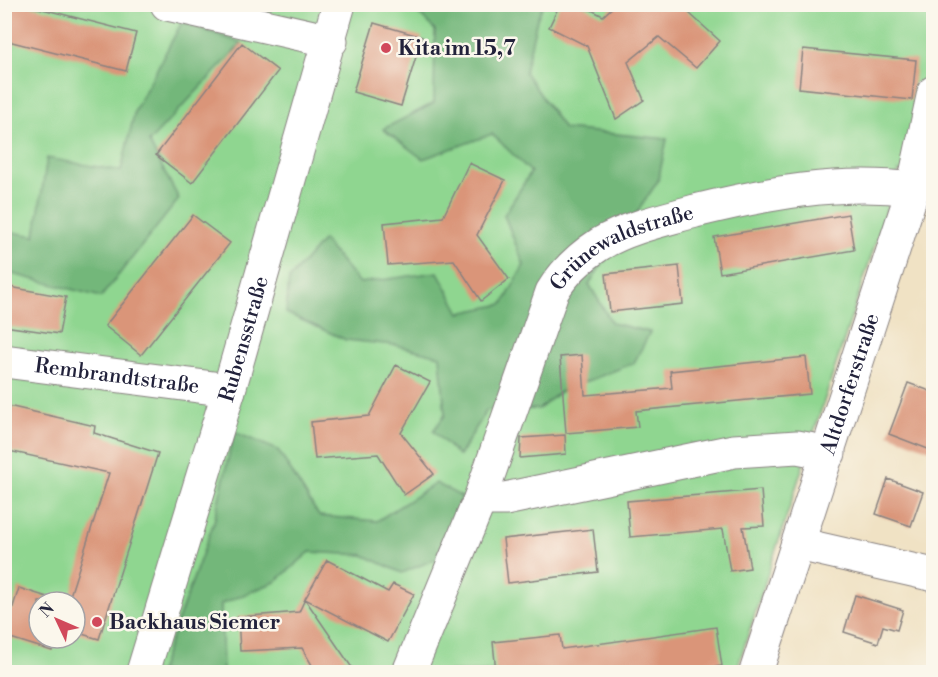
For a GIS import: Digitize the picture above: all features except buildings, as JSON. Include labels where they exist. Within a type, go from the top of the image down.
[{"type":"street","points":[[167,4],[331,41]]},
{"type":"street","name":"Rubensstraße","points":[[143,672],[229,390],[331,41],[339,4]]},
{"type":"street","name":"Altdorferstraße","points":[[756,672],[829,453],[912,189],[933,93]]},
{"type":"street","name":"Grünewaldstraße","points":[[416,670],[480,499],[552,292],[564,273],[601,244],[650,223],[743,199],[820,187],[874,184],[912,189]]},
{"type":"street","name":"Rembrandtstraße","points":[[4,361],[229,390]]},
{"type":"street","points":[[480,499],[505,499],[734,451],[797,447],[829,453]]},
{"type":"street","points":[[798,544],[933,575]]},
{"type":"green space","points":[[5,5],[933,5],[933,183],[929,185],[899,171],[736,672],[5,672]]},
{"type":"green space","points":[[410,5],[543,5],[537,19],[525,72],[564,129],[667,139],[658,181],[589,284],[612,323],[650,332],[634,363],[560,392],[539,409],[487,410],[459,456],[433,431],[445,415],[440,356],[395,345],[346,340],[286,313],[289,279],[323,240],[360,283],[438,272],[460,313],[503,304],[524,265],[504,215],[531,172],[492,134],[423,159],[383,129],[434,103],[435,30]]},
{"type":"green space","points":[[182,22],[242,43],[149,142],[179,199],[101,297],[5,272],[4,231],[35,236],[47,158],[121,171],[135,110]]},
{"type":"green space","points":[[234,432],[278,450],[319,516],[377,521],[436,483],[462,497],[438,558],[402,573],[363,555],[310,552],[275,582],[221,604],[223,672],[159,672],[214,522]]},
{"type":"place","name":"Kita im 15,7","points":[[386,48]]},
{"type":"place","name":"Backhaus Siemer","points":[[97,622]]}]
